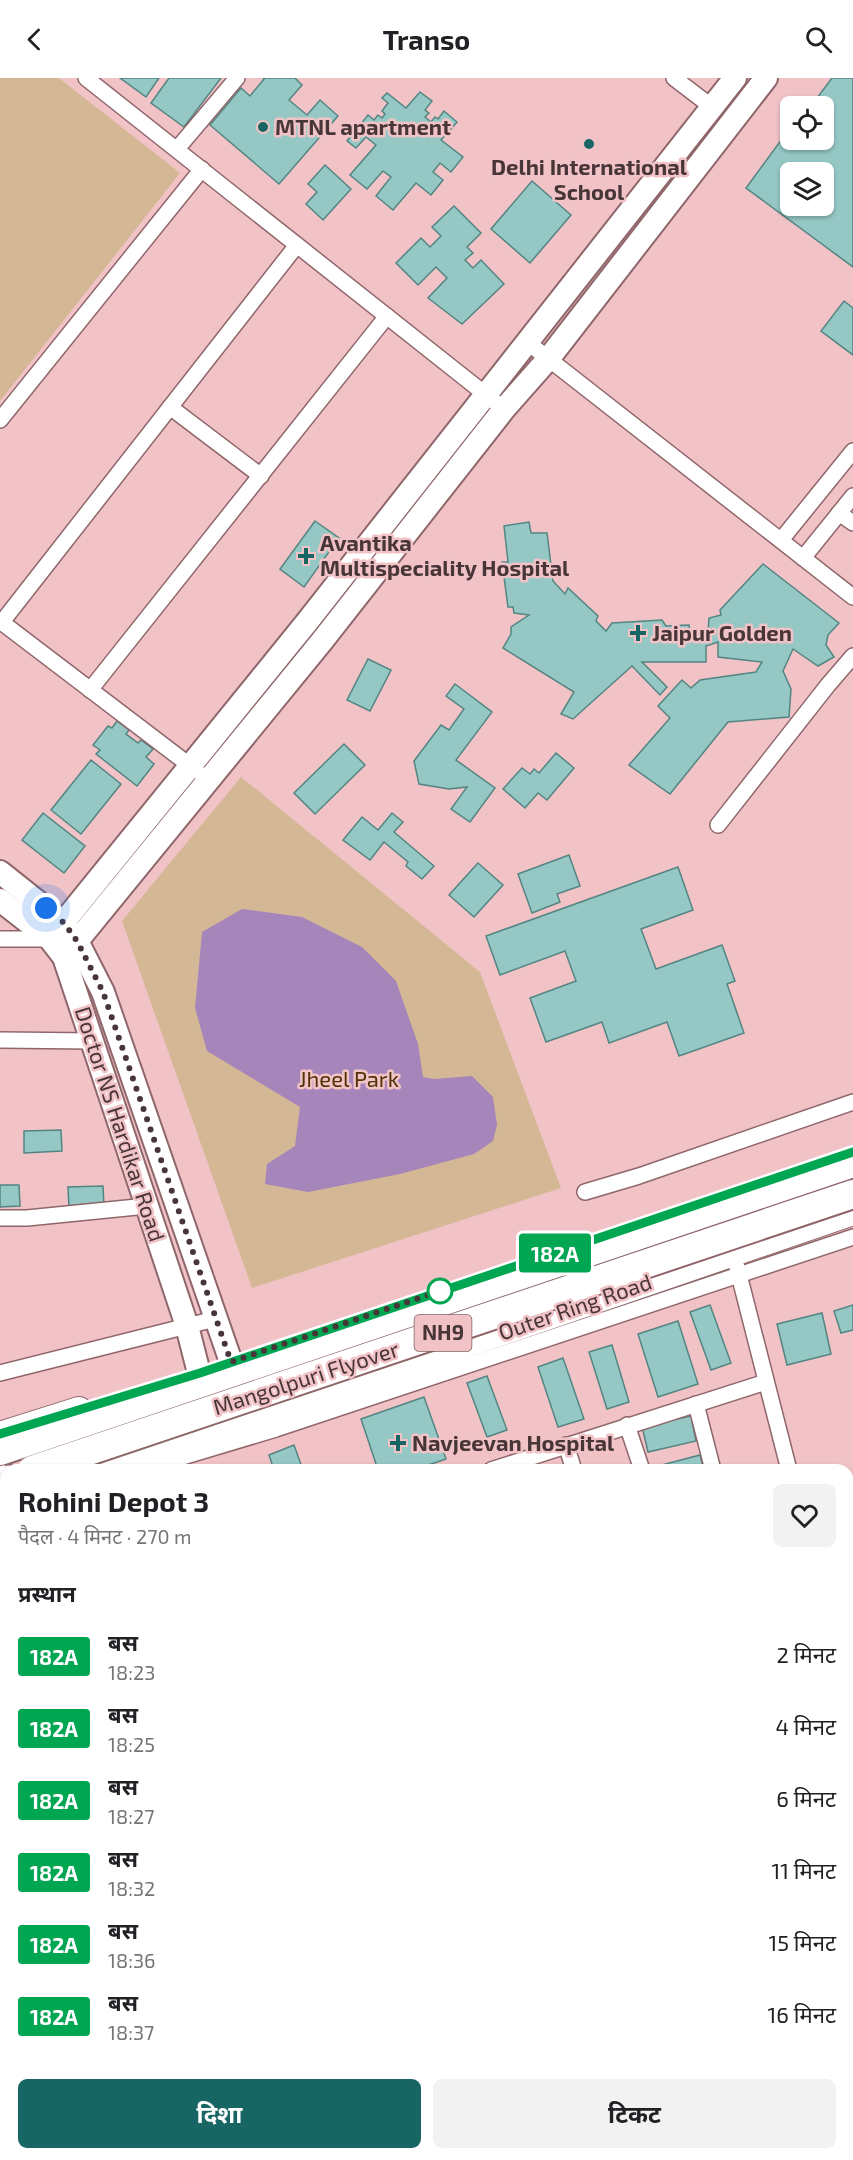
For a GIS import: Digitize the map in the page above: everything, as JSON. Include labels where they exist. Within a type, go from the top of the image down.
[{"type":"highway","name":"Mangolpuri Flyover","points":[[0,1451],[853,1163]]},
{"type":"highway","name":"Mangolpuri Flyover","points":[[50,1464],[853,1194]]},
{"type":"main road","points":[[0,1435],[200,1373],[853,1152]]},
{"type":"main road","name":"Outer Ring Road","points":[[110,1464],[400,1367],[736,1263],[853,1212]]},
{"type":"main road","points":[[373,1314],[400,1367]]},
{"type":"main road","points":[[44,1421],[55,1464]]},
{"type":"street","points":[[86,78],[504,409]]},
{"type":"street","points":[[177,149],[237,78]]},
{"type":"street","points":[[674,78],[712,107]]},
{"type":"street","points":[[64,940],[191,766],[735,78]]},
{"type":"street","points":[[0,939],[64,940],[209,780],[322,641],[504,409],[549,357],[766,78]]},
{"type":"street","points":[[0,420],[202,169]]},
{"type":"street","points":[[209,780],[1,622],[297,245]]},
{"type":"street","points":[[90,690],[387,316]]},
{"type":"street","points":[[527,342],[853,597]]},
{"type":"street","points":[[170,407],[261,476]]},
{"type":"street","points":[[781,540],[853,451]]},
{"type":"street","points":[[803,558],[853,496]]},
{"type":"street","points":[[839,513],[853,523]]},
{"type":"street","points":[[718,825],[853,656]]},
{"type":"street","name":"Doctor NS Hardikar Road","points":[[0,872],[64,940],[103,992],[231,1362]]},
{"type":"street","name":"Doctor NS Hardikar Road","points":[[0,900],[64,940],[93,1041],[187,1326],[200,1373]]},
{"type":"street","points":[[0,1040],[93,1041]]},
{"type":"street","points":[[585,1192],[639,1176],[853,1102]]},
{"type":"street","points":[[0,1218],[27,1218],[147,1206]]},
{"type":"street","points":[[159,1464],[276,1429],[736,1263],[853,1237]]},
{"type":"street","points":[[736,1263],[787,1464]]},
{"type":"street","points":[[0,1373],[215,1319]]},
{"type":"street","points":[[509,1464],[766,1382]]},
{"type":"street","points":[[696,1404],[711,1464]]},
{"type":"street","points":[[627,1425],[640,1464]]},
{"type":"street","points":[[566,1445],[572,1464]]},
{"type":"green space","points":[[0,78],[59,78],[180,173],[0,401]]},
{"type":"green space","name":"Jheel Park","points":[[241,777],[480,972],[561,1188],[252,1288],[122,921]]},
{"type":"shaded area","points":[[242,909],[302,917],[362,947],[396,981],[418,1044],[423,1077],[434,1079],[472,1076],[493,1097],[497,1125],[493,1141],[474,1154],[400,1174],[308,1192],[265,1184],[267,1164],[295,1146],[300,1107],[207,1051],[195,1008],[202,932]]},
{"type":"building","points":[[120,78],[159,78],[146,97]]},
{"type":"building","points":[[169,78],[221,78],[184,127],[151,103]]},
{"type":"building","points":[[263,78],[295,78],[302,85],[289,100],[307,115],[320,100],[338,116],[279,184],[210,125],[241,88],[250,96]]},
{"type":"building","points":[[832,78],[853,78],[853,267],[784,216],[834,216],[834,162],[780,162],[780,213],[746,188],[780,142],[780,150],[834,150],[834,96],[818,96]]},
{"type":"building","points":[[420,92],[432,101],[425,110],[429,113],[425,117],[431,122],[435,117],[438,119],[444,111],[457,122],[441,140],[463,157],[451,172],[440,163],[433,172],[443,180],[431,195],[416,183],[393,210],[376,196],[391,177],[383,171],[367,189],[350,175],[376,145],[366,137],[356,148],[347,141],[368,115],[374,120],[378,115],[382,118],[385,114],[382,111],[388,103],[382,98],[387,93],[406,108]]},
{"type":"building","points":[[325,165],[351,189],[323,220],[306,204],[317,192],[308,184]]},
{"type":"building","points":[[532,181],[571,215],[530,263],[491,229]]},
{"type":"building","points":[[454,206],[481,233],[467,247],[473,253],[465,260],[473,268],[481,260],[504,284],[462,324],[428,298],[447,278],[436,267],[418,285],[396,263],[421,238],[430,247],[441,236],[432,227]]},
{"type":"building","points":[[844,301],[853,308],[853,355],[821,331]]},
{"type":"building","points":[[315,521],[339,538],[304,587],[280,569]]},
{"type":"building","points":[[529,522],[531,533],[547,533],[553,581],[565,594],[568,588],[598,616],[596,621],[606,631],[612,623],[662,620],[666,626],[689,625],[690,632],[708,633],[709,618],[721,615],[720,610],[763,564],[839,623],[828,635],[826,645],[834,657],[818,666],[793,649],[783,671],[791,689],[789,717],[728,722],[670,794],[629,765],[670,718],[658,706],[682,680],[691,688],[700,680],[756,672],[762,662],[718,657],[718,642],[706,646],[706,662],[642,662],[667,687],[660,695],[632,666],[573,719],[561,714],[574,692],[503,648],[511,634],[511,627],[529,615],[514,613],[513,607],[508,607],[502,562],[508,562],[504,526]]},
{"type":"building","points":[[368,659],[391,670],[370,711],[347,700]]},
{"type":"building","points":[[455,684],[492,712],[456,760],[495,788],[470,822],[451,809],[467,787],[449,789],[419,784],[414,761],[441,725],[449,730],[464,709],[446,696]]},
{"type":"building","points":[[117,721],[129,730],[126,734],[138,743],[141,740],[153,749],[146,757],[154,764],[137,786],[96,754],[100,750],[93,745],[108,726],[112,728]]},
{"type":"building","points":[[344,744],[365,765],[315,814],[294,793]]},
{"type":"building","points":[[556,753],[574,768],[547,800],[538,793],[525,808],[503,789],[522,768],[530,774],[534,769],[539,773]]},
{"type":"building","points":[[91,760],[121,784],[81,834],[51,810]]},
{"type":"building","points":[[43,813],[85,846],[64,873],[22,840]]},
{"type":"building","points":[[392,813],[403,822],[394,832],[434,866],[422,879],[406,866],[408,862],[384,842],[370,860],[343,840],[362,817],[378,830]]},
{"type":"building","points":[[569,855],[580,886],[557,894],[560,902],[532,913],[518,874]]},
{"type":"building","points":[[478,863],[503,885],[474,917],[449,895]]},
{"type":"building","points":[[678,867],[693,910],[641,929],[656,969],[722,945],[735,981],[727,984],[744,1033],[679,1056],[667,1022],[609,1043],[602,1022],[546,1042],[530,998],[576,981],[565,951],[500,975],[486,936]]},
{"type":"building","points":[[61,1130],[62,1151],[24,1153],[24,1131]]},
{"type":"building","points":[[0,1185],[19,1185],[20,1206],[0,1207]]},
{"type":"building","points":[[103,1186],[104,1207],[69,1208],[68,1187]]},
{"type":"building","points":[[710,1305],[731,1363],[711,1370],[690,1312]]},
{"type":"building","points":[[853,1305],[853,1330],[841,1333],[834,1311]]},
{"type":"building","points":[[822,1313],[831,1354],[787,1365],[777,1324]]},
{"type":"building","points":[[678,1321],[698,1384],[658,1397],[638,1334]]},
{"type":"building","points":[[612,1345],[629,1402],[607,1409],[589,1352]]},
{"type":"building","points":[[563,1358],[584,1419],[558,1427],[538,1367]]},
{"type":"building","points":[[487,1376],[507,1430],[487,1437],[467,1383]]},
{"type":"building","points":[[424,1397],[446,1459],[431,1464],[376,1464],[361,1419]]},
{"type":"building","points":[[691,1416],[696,1441],[648,1452],[642,1426]]},
{"type":"building","points":[[294,1445],[301,1464],[272,1464],[269,1455]]},
{"type":"building","points":[[700,1455],[702,1464],[666,1464]]},
{"type":"bus line","name":"182A","points":[[0,1434],[200,1373],[853,1152]]},
{"type":"place","name":"MTNL apartment","points":[[263,127]]},
{"type":"place","name":"Delhi International School","points":[[589,144]]},
{"type":"place","name":"Avantika Multispeciality Hospital","points":[[306,556]]},
{"type":"place","name":"Jaipur Golden","points":[[638,633]]},
{"type":"place","name":"Navjeevan Hospital","points":[[398,1443]]},
{"type":"route","points":[[46,908],[64,923],[77,941],[103,992],[231,1362],[440,1291]]}]
